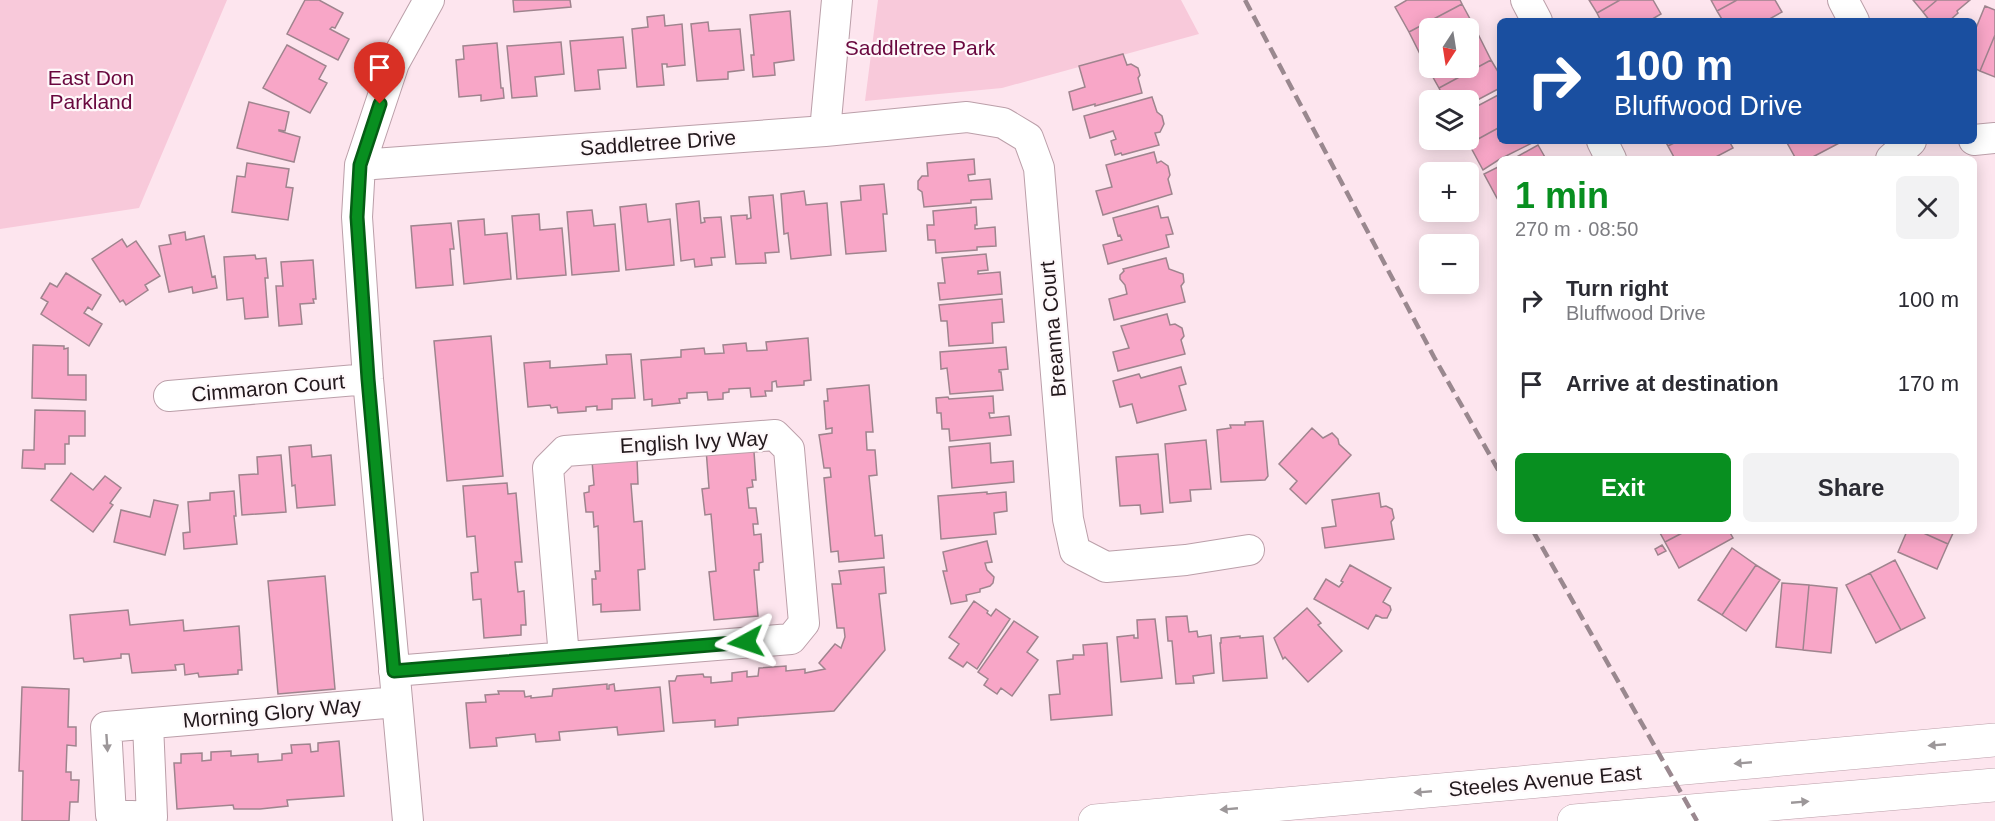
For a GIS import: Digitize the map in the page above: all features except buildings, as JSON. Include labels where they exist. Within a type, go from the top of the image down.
[{"type":"main road","name":"Steeles Avenue East","points":[[1095,821],[1995,740]]},
{"type":"main road","name":"Steeles Avenue East","points":[[1574,821],[1995,785]]},
{"type":"street","points":[[408,821],[368,379],[357,217],[360,165],[394,63],[429,0]]},
{"type":"street","points":[[825,131],[837,0]]},
{"type":"street","points":[[1526,0],[1536,18]]},
{"type":"street","points":[[1843,0],[1852,18]]},
{"type":"street","name":"Breanna Court","points":[[825,131],[967,117],[1003,123],[1028,138],[1040,168],[1068,519],[1075,551],[1106,567],[1186,560],[1249,550]]},
{"type":"street","name":"Saddletree Drive","points":[[360,165],[825,131]]},
{"type":"street","points":[[1977,140],[1995,138]]},
{"type":"street","points":[[1894,156],[1908,144]]},
{"type":"street","name":"Cimmaron Court","points":[[169,396],[368,379]]},
{"type":"street","name":"English Ivy Way","points":[[394,671],[791,639],[804,622],[789,449],[775,435],[565,451],[548,468],[564,657]]},
{"type":"street","name":"Morning Glory Way","points":[[148,724],[397,702]]},
{"type":"green space","name":"East Don Parkland","points":[[0,0],[227,0],[139,208],[0,229]]},
{"type":"green space","name":"Saddletree Park","points":[[878,0],[1181,0],[1199,34],[1002,88],[865,101]]},
{"type":"railway","points":[[1245,0],[1434,357],[1497,468]]},
{"type":"railway","points":[[1535,534],[1697,821]]},
{"type":"route","points":[[380,104],[360,165],[357,217],[368,379],[394,671],[746,642]]}]
